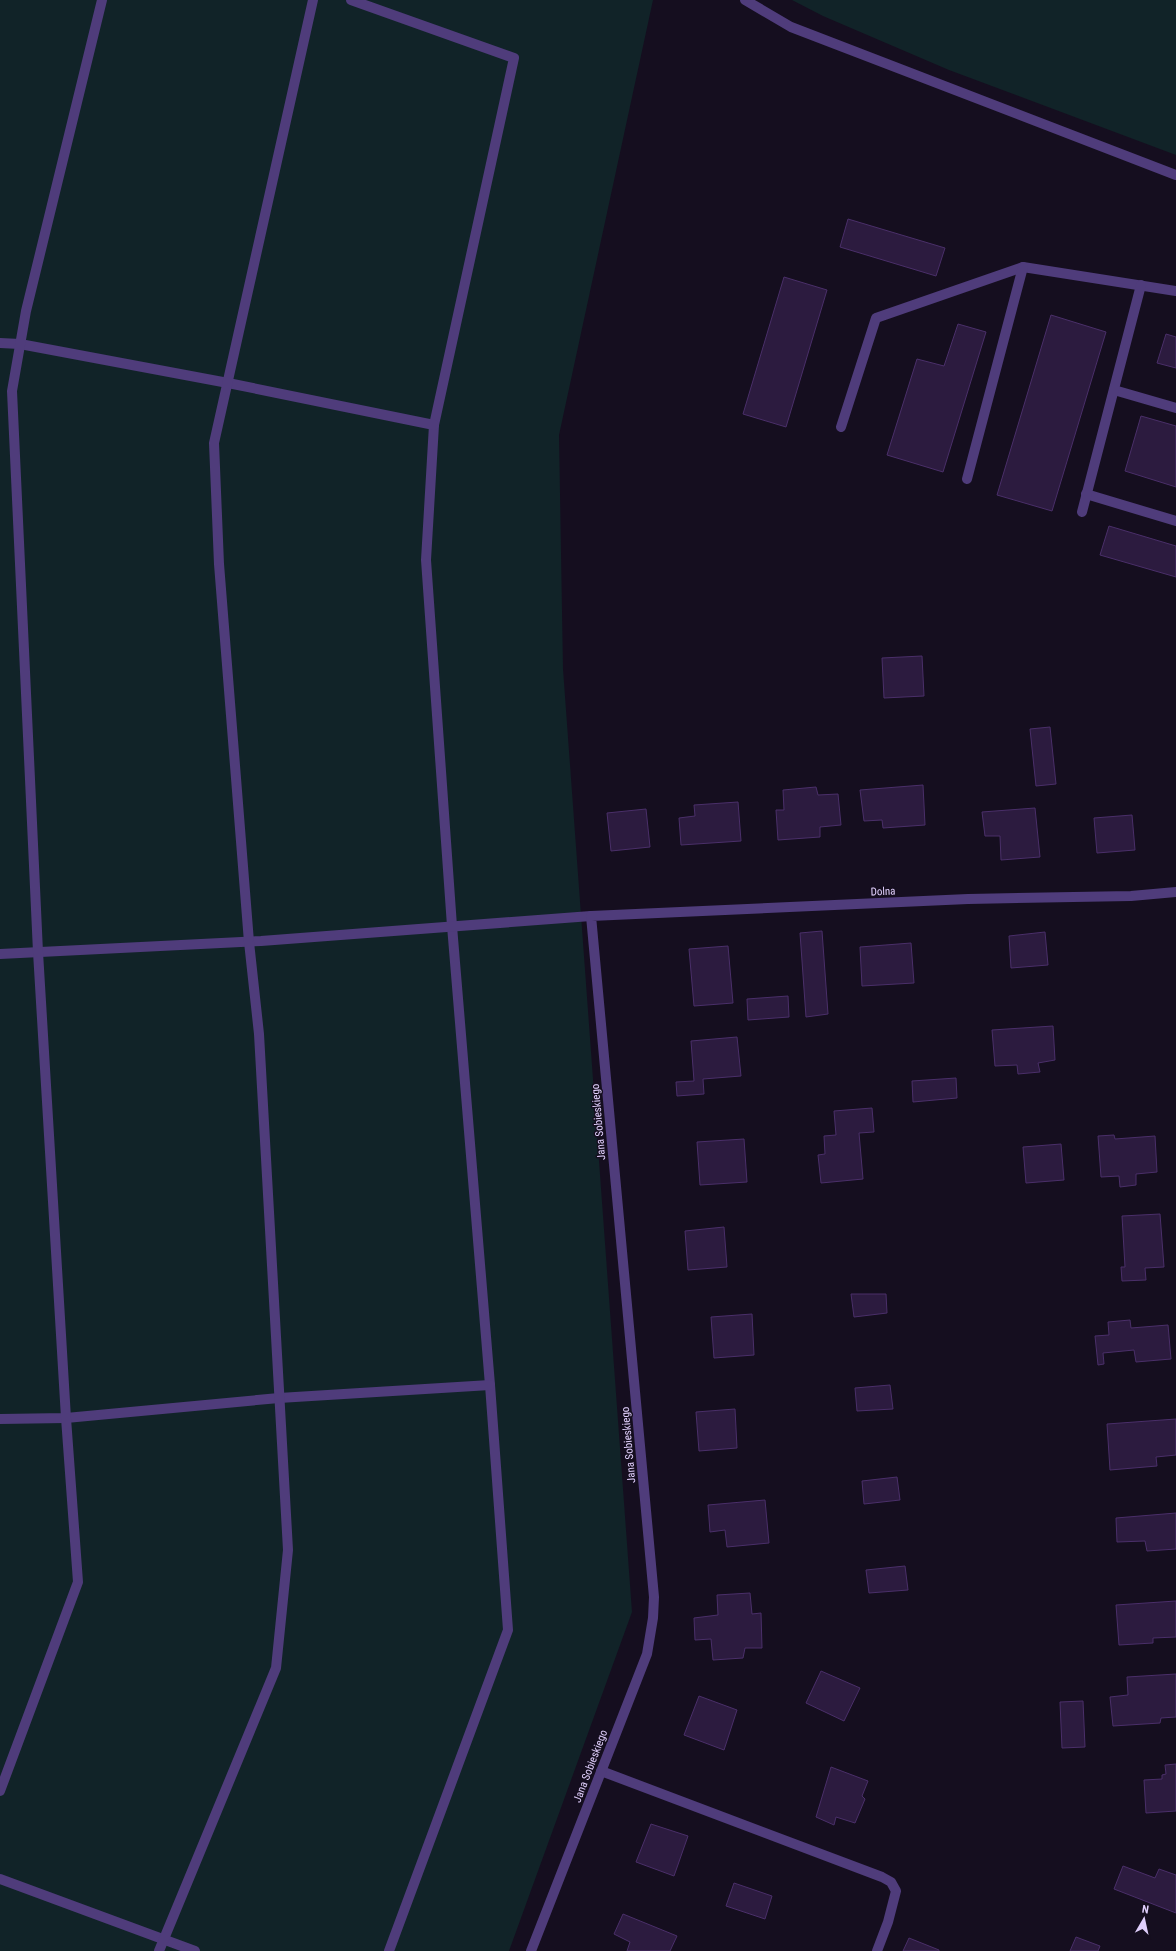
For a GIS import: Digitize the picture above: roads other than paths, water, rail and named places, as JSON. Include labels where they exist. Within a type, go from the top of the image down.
[{"type":"street","points":[[0,1791],[78,1582],[66,1418],[38,952],[12,391],[26,311],[102,0]]},
{"type":"street","points":[[159,1951],[276,1668],[288,1550],[259,1034],[249,942],[218,564],[214,443],[313,0]]},
{"type":"street","points":[[351,0],[514,58],[434,425],[426,560],[452,926],[490,1385],[508,1630],[388,1951]]},
{"type":"street","points":[[745,0],[791,27],[1176,175]]},
{"type":"street","points":[[967,479],[1023,266]]},
{"type":"street","points":[[842,427],[876,318],[1023,266],[1176,291]]},
{"type":"street","points":[[1082,512],[1141,285]]},
{"type":"street","points":[[0,343],[20,344],[228,383],[434,425]]},
{"type":"street","points":[[1114,390],[1176,408]]},
{"type":"street","points":[[1086,494],[1176,521]]},
{"type":"street","name":"Dolna","points":[[0,954],[249,942],[591,916],[968,899],[1131,896],[1176,892]]},
{"type":"street","name":"Jana Sobieskiego","points":[[531,1951],[647,1654],[654,1618],[654,1597],[591,916]]},
{"type":"street","points":[[0,1419],[66,1418],[279,1398],[490,1385]]},
{"type":"street","points":[[601,1771],[882,1877],[891,1882],[896,1891],[888,1922],[877,1951]]},
{"type":"street","points":[[0,1879],[195,1951]]}]
